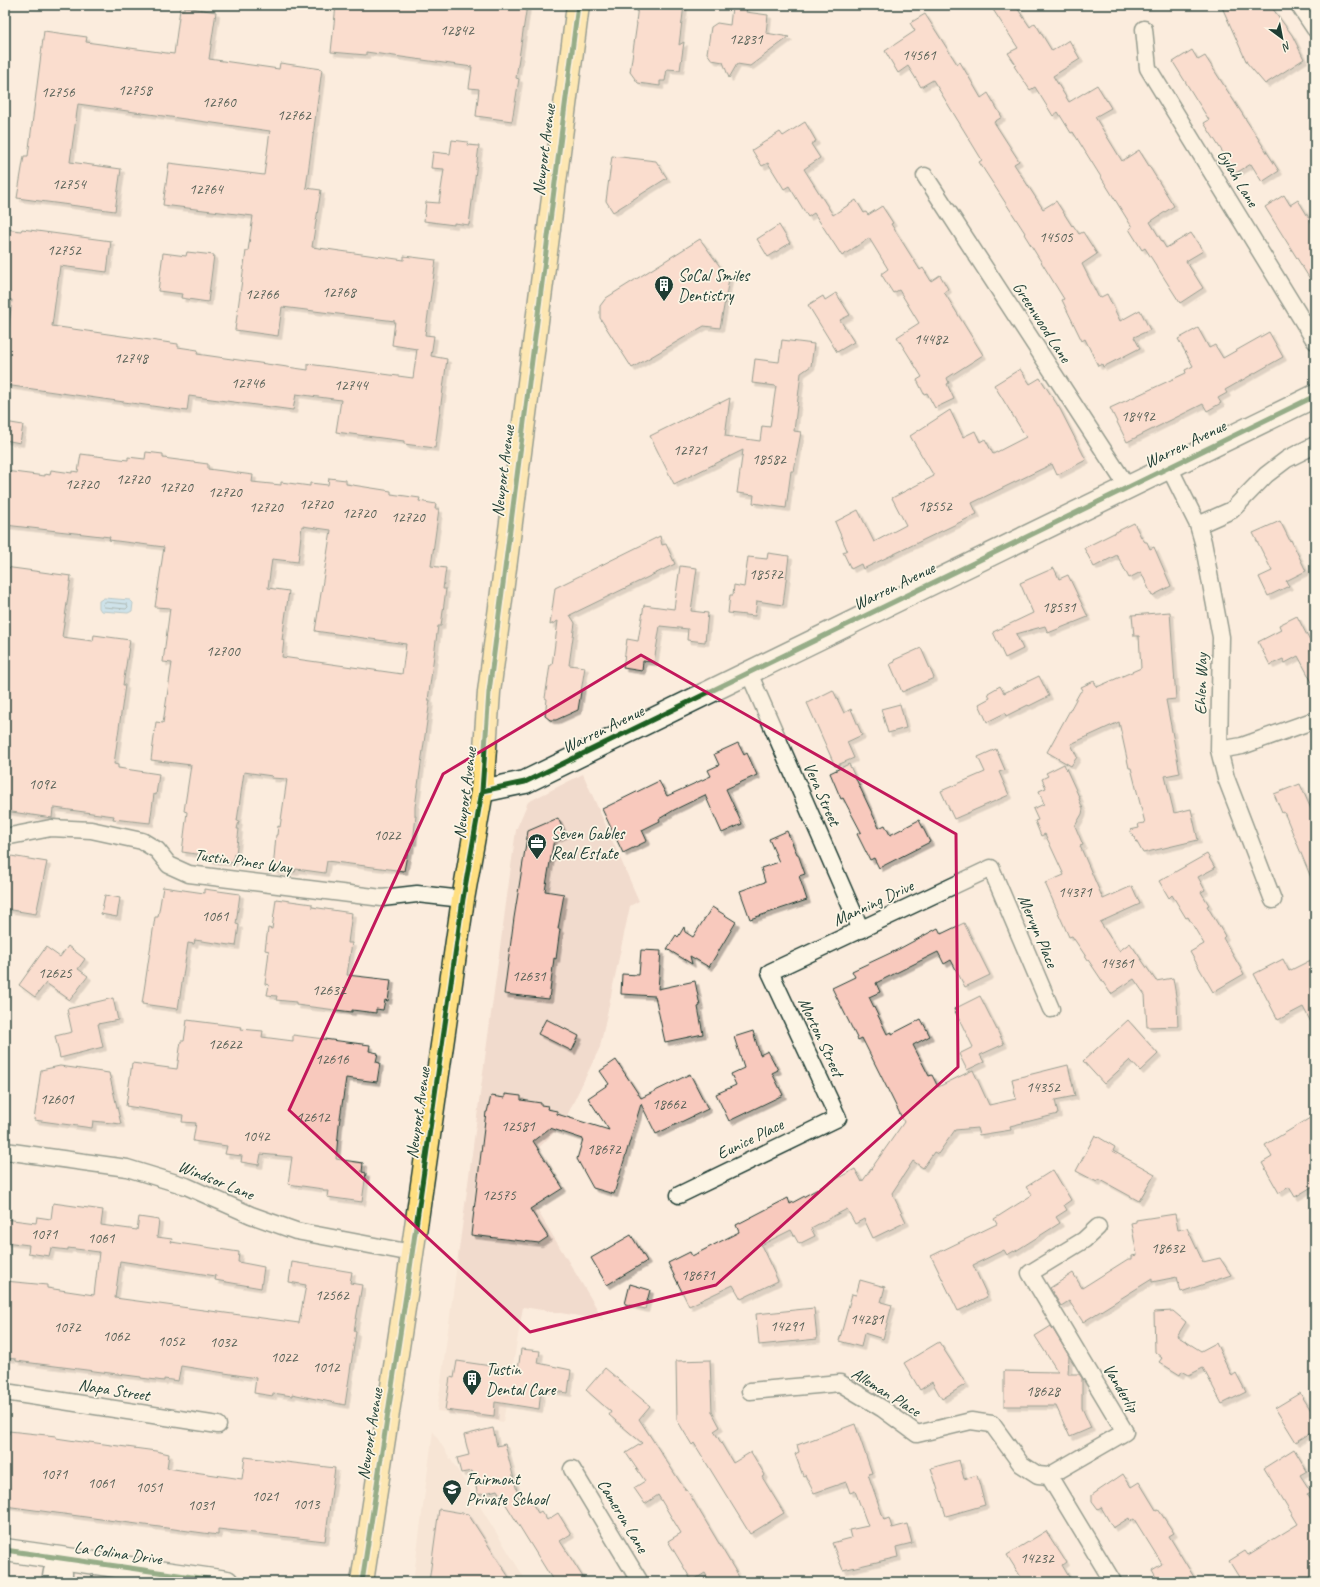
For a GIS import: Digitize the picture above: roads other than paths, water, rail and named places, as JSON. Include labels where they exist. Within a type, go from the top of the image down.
[{"type":"main road","name":"Newport Avenue","points":[[362,1582],[412,1253],[463,899],[482,791],[489,692],[578,5]]},
{"type":"street","points":[[1299,5],[1315,29]]},
{"type":"street","name":"Gylah Lane","points":[[1144,29],[1148,68],[1315,341]]},
{"type":"street","name":"Greenwood Lane","points":[[925,176],[1128,488]]},
{"type":"street","name":"Warren Avenue","points":[[482,791],[525,782],[1315,396]]},
{"type":"street","points":[[1198,525],[1232,510],[1266,475],[1287,459],[1315,445]]},
{"type":"street","name":"Ehlen Way","points":[[1169,467],[1198,525],[1204,542],[1221,637],[1219,750],[1226,778],[1273,900]]},
{"type":"street","name":"Vera Street","points":[[749,673],[861,930]]},
{"type":"street","points":[[1219,750],[1242,746],[1315,720]]},
{"type":"street","name":"Tustin Pines Way","points":[[5,837],[51,828],[91,830],[142,841],[157,850],[168,865],[189,874],[382,898],[417,894],[463,899]]},
{"type":"street","name":"Manning Drive","points":[[770,972],[991,868]]},
{"type":"street","name":"Mervyn Place","points":[[991,868],[1051,1009]]},
{"type":"street","name":"Morton Street","points":[[770,972],[838,1118]]},
{"type":"street","name":"Eunice Place","points":[[679,1195],[838,1118]]},
{"type":"street","name":"Windsor Lane","points":[[5,1151],[127,1168],[186,1186],[251,1215],[296,1231],[412,1253]]},
{"type":"street","name":"Vanderlip","points":[[1049,1476],[1125,1432],[1030,1273],[1084,1240],[1098,1227]]},
{"type":"street","name":"Alleman Place","points":[[750,1391],[840,1383],[883,1409],[917,1434],[971,1421],[992,1424],[1022,1464],[1038,1475],[1049,1476]]},
{"type":"street","name":"Napa Street","points":[[5,1392],[218,1425]]},
{"type":"street","name":"Cameron Lane","points":[[572,1469],[640,1582]]},
{"type":"street","points":[[1049,1476],[1113,1582]]},
{"type":"street","name":"La Colina Drive","points":[[5,1550],[227,1582]]},
{"type":"street","points":[[50,1582],[52,1571],[58,1558]]},
{"type":"street","points":[[58,1558],[64,1573],[64,1582]]},
{"type":"water","points":[[104,598],[130,600],[133,603],[132,611],[128,613],[101,611],[99,608],[99,601]]},
{"type":"place","name":"SoCal Smiles Dentistry","points":[[664,302]]},
{"type":"place","name":"Seven Gables Real Estate","points":[[537,860]]},
{"type":"place","name":"Tustin Dental Care","points":[[472,1396]]},
{"type":"place","name":"Fairmont Private School","points":[[452,1506]]}]
